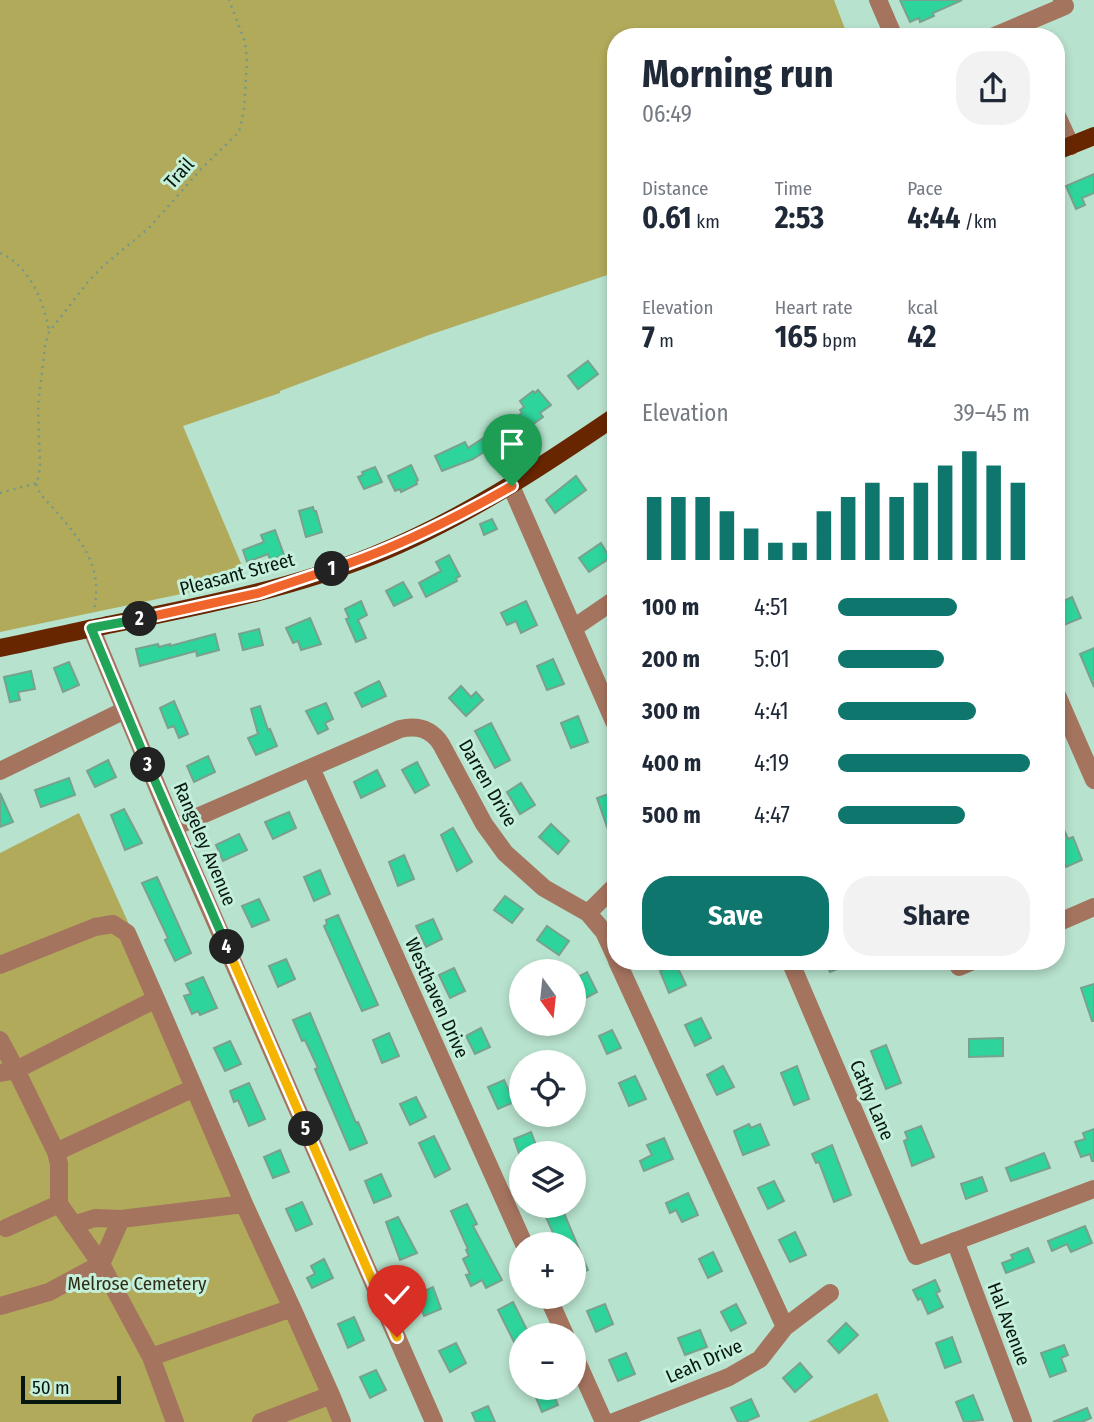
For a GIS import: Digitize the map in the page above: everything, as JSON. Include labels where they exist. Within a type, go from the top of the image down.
[{"type":"main road","points":[[1065,148],[1094,136]]},
{"type":"main road","name":"Pleasant Street","points":[[0,648],[259,593],[371,556],[466,512],[512,486],[607,422]]},
{"type":"street","points":[[878,0],[890,28]]},
{"type":"street","points":[[1026,28],[1065,6],[1062,0]]},
{"type":"street","points":[[512,486],[607,704]]},
{"type":"street","points":[[575,627],[607,605]]},
{"type":"street","name":"Rangeley Avenue","points":[[91,628],[174,827],[434,1422]]},
{"type":"street","points":[[0,771],[125,710]]},
{"type":"street","points":[[1065,713],[1094,780]]},
{"type":"street","name":"Darren Drive","points":[[174,827],[400,729],[425,729],[435,735],[441,744],[484,824],[505,853],[544,888],[588,913],[607,938]]},
{"type":"street","name":"Westhaven Drive","points":[[311,768],[519,1232]]},
{"type":"street","points":[[588,913],[607,894]]},
{"type":"street","points":[[1065,920],[1094,907]]},
{"type":"street","points":[[0,965],[95,927],[113,924],[127,933],[342,1422]]},
{"type":"street","name":"Darren Drive","points":[[622,970],[785,1327]]},
{"type":"street","name":"Cathy Lane","points":[[794,970],[916,1256],[955,1241]]},
{"type":"street","points":[[8,1071],[156,999]]},
{"type":"street","points":[[0,1040],[8,1071],[56,1152],[59,1164],[59,1205],[101,1264],[151,1357],[175,1422]]},
{"type":"street","points":[[56,1152],[194,1088]]},
{"type":"street","points":[[955,1241],[1094,1189]]},
{"type":"street","points":[[73,1224],[95,1218],[121,1219],[244,1204]]},
{"type":"street","points":[[2,1227],[59,1205]]},
{"type":"street","points":[[0,1306],[49,1292],[101,1264],[121,1219]]},
{"type":"street","name":"Hal Avenue","points":[[955,1241],[1023,1422]]},
{"type":"street","name":"Leah Drive","points":[[614,1422],[745,1369],[760,1359],[785,1327],[830,1293]]},
{"type":"street","points":[[151,1357],[292,1308]]},
{"type":"street","points":[[586,1382],[604,1422]]},
{"type":"street","points":[[261,1422],[331,1395]]},
{"type":"path","name":"Trail","points":[[49,332],[87,283],[149,228],[201,169],[239,132],[244,110],[247,61],[242,32],[229,0]]},
{"type":"path","name":"Trail","points":[[0,253],[8,256],[25,272],[45,313],[49,332],[39,394],[40,468],[37,483]]},
{"type":"path","points":[[0,493],[37,483],[44,500],[74,533],[90,557],[98,587],[91,628]]},
{"type":"green space","points":[[0,0],[834,0],[845,28],[607,28],[607,275],[429,335],[280,393],[183,426],[248,580],[0,632]]},
{"type":"green space","name":"Melrose Cemetery","points":[[79,813],[237,1165],[348,1422],[0,1422],[0,853]]},
{"type":"green space","points":[[877,1393],[889,1422],[808,1422]]},
{"type":"building","points":[[900,0],[962,0],[920,22],[919,18],[910,22]]},
{"type":"building","points":[[1094,174],[1094,193],[1082,198],[1085,205],[1076,209],[1066,186]]},
{"type":"building","points":[[588,361],[598,374],[578,389],[568,376]]},
{"type":"building","points":[[538,390],[551,405],[540,413],[543,417],[495,451],[492,447],[473,459],[442,471],[435,456],[465,442],[468,448],[522,413],[520,410],[524,407],[520,401]]},
{"type":"building","points":[[411,465],[418,480],[417,484],[401,492],[400,489],[395,491],[388,476]]},
{"type":"building","points":[[375,467],[382,482],[364,489],[358,477],[363,475],[362,472]]},
{"type":"building","points":[[576,476],[586,490],[555,513],[546,500]]},
{"type":"building","points":[[313,507],[322,532],[306,537],[299,511]]},
{"type":"building","points":[[492,519],[497,529],[484,535],[480,524]]},
{"type":"building","points":[[275,530],[284,555],[270,560],[268,554],[247,562],[243,550],[264,542],[261,535]]},
{"type":"building","points":[[601,543],[607,553],[607,560],[589,572],[579,558]]},
{"type":"building","points":[[449,555],[460,576],[456,578],[457,581],[426,597],[419,583],[441,571],[436,562]]},
{"type":"building","points":[[403,582],[412,597],[394,606],[386,591]]},
{"type":"building","points":[[1072,597],[1081,618],[1065,625],[1065,600]]},
{"type":"building","points":[[361,601],[367,615],[358,620],[366,638],[356,642],[346,619],[349,618],[345,609]]},
{"type":"building","points":[[526,601],[537,625],[521,633],[516,621],[507,625],[501,613]]},
{"type":"building","points":[[310,618],[321,644],[301,650],[298,641],[293,643],[286,628]]},
{"type":"building","points":[[259,629],[263,645],[243,650],[239,634]]},
{"type":"building","points":[[215,634],[219,650],[197,656],[196,651],[140,666],[136,649],[158,644],[159,647],[170,646]]},
{"type":"building","points":[[1094,648],[1094,687],[1080,654]]},
{"type":"building","points":[[553,659],[564,684],[547,690],[537,666]]},
{"type":"building","points":[[69,662],[79,685],[63,692],[54,668]]},
{"type":"building","points":[[31,671],[35,689],[18,692],[20,700],[10,702],[4,677]]},
{"type":"building","points":[[379,681],[386,696],[362,707],[355,693]]},
{"type":"building","points":[[461,686],[471,697],[476,692],[483,700],[466,716],[449,698]]},
{"type":"building","points":[[174,701],[188,734],[179,738],[174,726],[168,728],[160,708]]},
{"type":"building","points":[[326,703],[333,719],[325,723],[328,729],[318,734],[306,711]]},
{"type":"building","points":[[260,706],[277,746],[256,755],[248,738],[258,734],[251,709]]},
{"type":"building","points":[[578,716],[588,742],[571,748],[561,723]]},
{"type":"building","points":[[491,723],[510,760],[495,768],[475,731]]},
{"type":"building","points":[[208,756],[215,772],[194,782],[187,766]]},
{"type":"building","points":[[108,760],[116,777],[95,787],[87,771]]},
{"type":"building","points":[[417,762],[429,785],[415,793],[402,770]]},
{"type":"building","points":[[377,770],[385,786],[361,798],[354,782]]},
{"type":"building","points":[[69,778],[75,795],[41,807],[35,790]]},
{"type":"building","points":[[521,783],[535,805],[520,814],[507,792]]},
{"type":"building","points":[[0,793],[13,822],[0,827]]},
{"type":"building","points":[[607,794],[607,827],[597,798]]},
{"type":"building","points":[[124,809],[142,843],[125,850],[111,815]]},
{"type":"building","points":[[289,812],[296,828],[273,839],[265,822]]},
{"type":"building","points":[[551,824],[569,841],[558,854],[539,837]]},
{"type":"building","points":[[453,828],[472,862],[457,871],[441,835]]},
{"type":"building","points":[[1065,832],[1068,839],[1073,837],[1082,860],[1066,867]]},
{"type":"building","points":[[239,834],[247,850],[223,861],[216,845]]},
{"type":"building","points":[[404,855],[414,879],[398,886],[389,862]]},
{"type":"building","points":[[320,870],[330,894],[314,901],[304,877]]},
{"type":"building","points":[[157,877],[191,953],[175,961],[165,940],[168,938],[142,883]]},
{"type":"building","points":[[505,896],[523,909],[512,923],[494,910]]},
{"type":"building","points":[[259,899],[269,920],[252,927],[242,906]]},
{"type":"building","points":[[338,915],[378,1005],[362,1011],[324,926],[327,924],[326,920]]},
{"type":"building","points":[[433,919],[442,939],[426,947],[416,926]]},
{"type":"building","points":[[547,926],[569,941],[559,955],[537,940]]},
{"type":"building","points":[[286,959],[295,979],[278,987],[269,966]]},
{"type":"building","points":[[454,968],[465,991],[450,998],[439,975]]},
{"type":"building","points":[[679,970],[686,985],[669,993],[660,971]]},
{"type":"building","points":[[586,973],[597,992],[586,998]]},
{"type":"building","points":[[203,977],[217,1008],[200,1015],[198,1011],[192,1014],[184,996],[191,994],[186,984]]},
{"type":"building","points":[[1094,984],[1094,1021],[1092,1021],[1081,988]]},
{"type":"building","points":[[310,1013],[367,1143],[350,1150],[315,1069],[318,1068],[293,1020]]},
{"type":"building","points":[[701,1018],[711,1038],[695,1046],[685,1025]]},
{"type":"building","points":[[481,1028],[490,1047],[475,1054],[466,1036]]},
{"type":"building","points":[[612,1030],[621,1048],[607,1054],[599,1036]]},
{"type":"building","points":[[389,1033],[399,1056],[382,1063],[373,1040]]},
{"type":"building","points":[[1003,1038],[1003,1056],[969,1057],[969,1039]]},
{"type":"building","points":[[230,1041],[241,1064],[225,1071],[214,1048]]},
{"type":"building","points":[[886,1045],[901,1083],[886,1089],[871,1051]]},
{"type":"building","points":[[723,1066],[734,1087],[717,1095],[707,1075]]},
{"type":"building","points":[[797,1066],[809,1099],[794,1105],[781,1073]]},
{"type":"building","points":[[635,1076],[646,1099],[629,1106],[619,1083]]},
{"type":"building","points":[[504,1080],[509,1091],[509,1104],[498,1109],[488,1087]]},
{"type":"building","points":[[249,1083],[265,1119],[249,1126],[238,1100],[234,1102],[230,1091]]},
{"type":"building","points":[[416,1097],[426,1117],[410,1125],[400,1104]]},
{"type":"building","points":[[749,1124],[751,1128],[760,1124],[769,1145],[743,1155],[734,1131]]},
{"type":"building","points":[[921,1126],[934,1157],[912,1166],[904,1141],[908,1139],[905,1132]]},
{"type":"building","points":[[1094,1129],[1092,1161],[1090,1154],[1081,1157],[1075,1142],[1085,1139],[1083,1133]]},
{"type":"building","points":[[531,1132],[534,1141],[515,1141]]},
{"type":"building","points":[[434,1136],[450,1169],[435,1177],[419,1143]]},
{"type":"building","points":[[664,1138],[673,1159],[644,1171],[640,1161],[652,1155],[647,1145]]},
{"type":"building","points":[[832,1145],[851,1195],[834,1202],[819,1162],[816,1163],[812,1154]]},
{"type":"building","points":[[280,1150],[289,1172],[273,1178],[264,1157]]},
{"type":"building","points":[[1044,1153],[1050,1168],[1011,1181],[1006,1168]]},
{"type":"building","points":[[381,1174],[391,1196],[374,1203],[365,1181]]},
{"type":"building","points":[[982,1177],[987,1191],[966,1199],[961,1184]]},
{"type":"building","points":[[774,1181],[784,1201],[768,1209],[758,1188]]},
{"type":"building","points":[[688,1193],[698,1215],[682,1222],[676,1210],[670,1213],[666,1203]]},
{"type":"building","points":[[302,1202],[312,1224],[296,1231],[286,1209]]},
{"type":"building","points":[[467,1204],[477,1224],[473,1226],[502,1280],[486,1288],[482,1280],[471,1286],[466,1275],[470,1274],[463,1259],[469,1256],[466,1250],[468,1249],[451,1211]]},
{"type":"building","points":[[398,1217],[417,1253],[400,1260],[386,1222]]},
{"type":"building","points":[[546,1218],[566,1218],[572,1232],[553,1232]]},
{"type":"building","points":[[1085,1226],[1092,1243],[1071,1252],[1067,1244],[1052,1251],[1048,1241]]},
{"type":"building","points":[[795,1232],[806,1255],[790,1262],[779,1240]]},
{"type":"building","points":[[1028,1248],[1034,1262],[1006,1273],[1002,1263],[1013,1259],[1011,1255]]},
{"type":"building","points":[[713,1252],[722,1271],[708,1278],[699,1259]]},
{"type":"building","points":[[324,1259],[333,1278],[312,1288],[307,1278],[315,1274],[311,1266]]},
{"type":"building","points":[[935,1280],[940,1291],[936,1293],[943,1307],[928,1314],[921,1298],[918,1300],[913,1290]]},
{"type":"building","points":[[433,1287],[441,1309],[424,1316],[415,1295]]},
{"type":"building","points":[[509,1304],[509,1309],[516,1309],[524,1323],[509,1323],[509,1332],[498,1310]]},
{"type":"building","points":[[605,1304],[613,1324],[596,1332],[587,1311]]},
{"type":"building","points":[[736,1304],[746,1323],[731,1331],[721,1312]]},
{"type":"building","points":[[354,1317],[364,1340],[348,1348],[338,1324]]},
{"type":"building","points":[[846,1323],[858,1335],[839,1353],[828,1341]]},
{"type":"building","points":[[700,1330],[707,1347],[685,1355],[678,1338]]},
{"type":"building","points":[[952,1337],[961,1362],[945,1368],[936,1343]]},
{"type":"building","points":[[456,1343],[466,1363],[450,1372],[439,1351]]},
{"type":"building","points":[[1064,1345],[1068,1355],[1061,1358],[1066,1371],[1050,1377],[1041,1353]]},
{"type":"building","points":[[626,1353],[635,1374],[618,1381],[609,1360]]},
{"type":"building","points":[[800,1363],[812,1377],[795,1392],[783,1378]]},
{"type":"building","points":[[376,1370],[386,1390],[370,1398],[360,1377]]},
{"type":"building","points":[[973,1395],[983,1420],[964,1422],[956,1402]]},
{"type":"building","points":[[751,1399],[759,1416],[738,1422],[731,1408]]},
{"type":"building","points":[[537,1400],[556,1400],[558,1405],[542,1412]]},
{"type":"building","points":[[488,1406],[495,1422],[476,1422],[472,1413]]},
{"type":"building","points":[[1087,1408],[1091,1418],[1082,1422],[1053,1422]]},
{"type":"route","points":[[397,1337],[174,827],[91,628],[170,614],[259,593],[371,556],[446,522],[512,486]]}]
